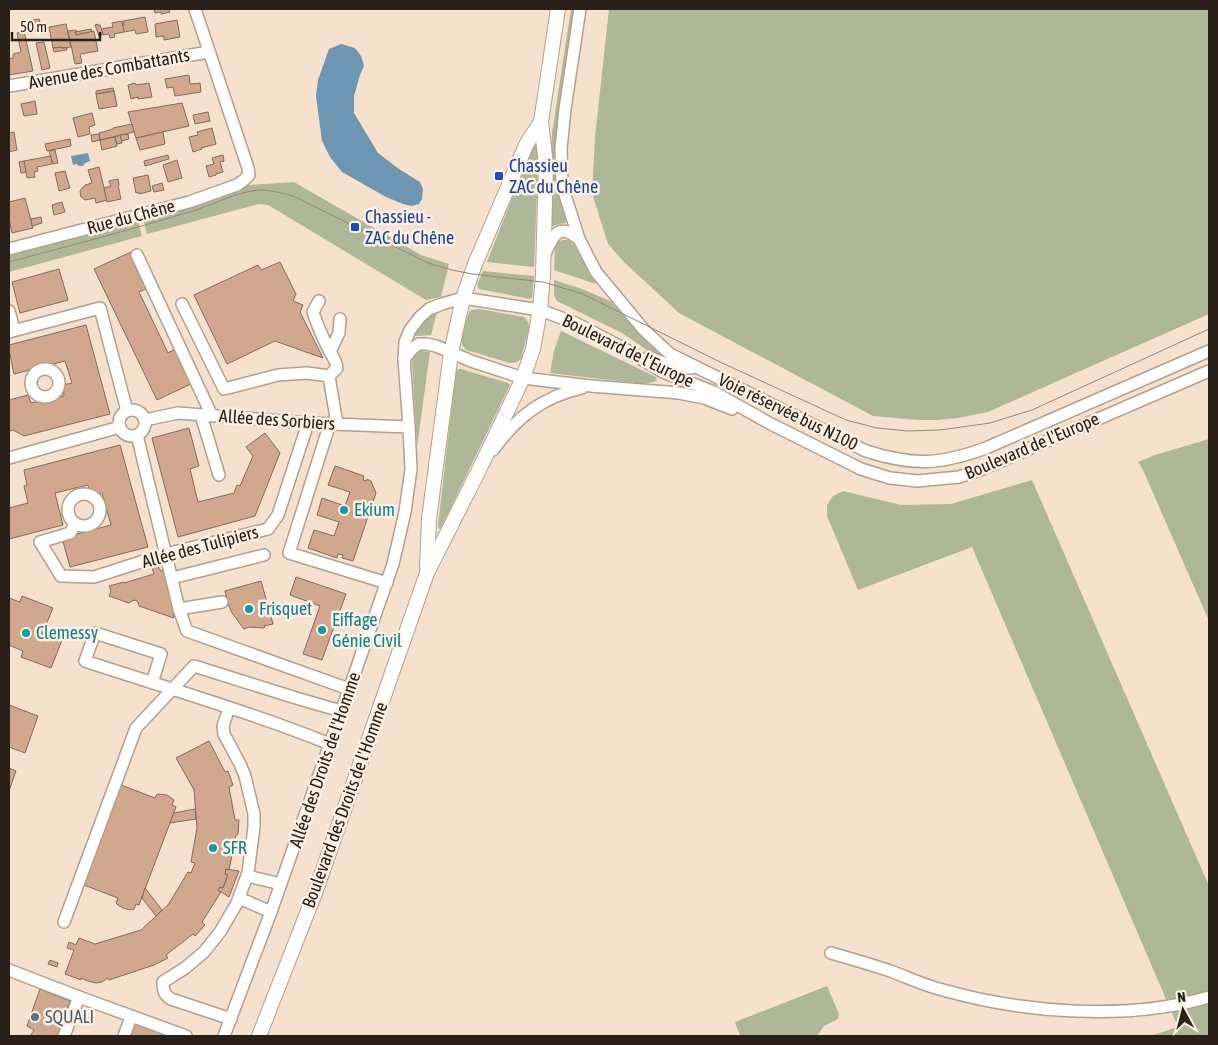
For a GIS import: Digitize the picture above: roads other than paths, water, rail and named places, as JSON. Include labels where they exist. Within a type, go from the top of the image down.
[{"type":"main road","points":[[541,122],[558,9]]},
{"type":"main road","name":"Boulevard des Droits de l'Homme","points":[[259,1036],[315,892],[427,573],[523,378],[533,349],[540,310],[544,258],[546,164],[541,122]]},
{"type":"main road","name":"Boulevard des Droits de l'Homme","points":[[427,573],[429,519],[450,353],[463,298],[475,264],[527,142],[541,122]]},
{"type":"street","points":[[196,9],[209,52]]},
{"type":"street","name":"Voie réservée bus N100","points":[[580,9],[561,149],[562,183],[579,239],[596,272],[644,330],[670,354],[866,451],[886,457],[917,462],[955,458],[986,448],[1209,351]]},
{"type":"street","name":"Avenue des Combattants","points":[[9,86],[209,52]]},
{"type":"street","name":"Rue du Chêne","points":[[9,249],[189,202],[237,185],[244,180],[249,175],[248,168],[209,52]]},
{"type":"street","points":[[544,258],[553,236],[558,233],[568,231],[579,239]]},
{"type":"street","points":[[137,255],[207,415],[219,475]]},
{"type":"street","name":"Boulevard de l'Europe","points":[[463,298],[540,310],[575,324],[623,348],[663,372],[714,392],[769,423],[861,469],[890,478],[918,481],[959,477],[980,470],[1209,371]]},
{"type":"street","name":"Allée des Droits de l'Homme","points":[[224,1036],[272,912],[393,564],[405,512],[411,469],[404,359],[406,342],[410,330],[420,317],[429,310],[463,298]]},
{"type":"street","points":[[182,304],[224,390],[278,375],[307,373],[328,376],[337,368],[335,358],[316,324],[313,312],[319,301]]},
{"type":"street","points":[[9,311],[11,331],[100,308],[127,411]]},
{"type":"street","points":[[330,352],[339,333],[340,319]]},
{"type":"street","points":[[404,359],[419,344],[436,346],[450,353]]},
{"type":"street","points":[[623,348],[671,366],[696,367]]},
{"type":"street","name":"Boulevard de l'Europe","points":[[450,353],[471,362],[523,378],[678,393],[704,398],[769,423]]},
{"type":"street","points":[[328,376],[333,424],[289,553],[386,583]]},
{"type":"street","name":"Boulevard de l'Europe","points":[[478,472],[503,436],[526,413],[552,398],[591,386]]},
{"type":"street","points":[[136,410],[142,414],[145,420],[143,430],[137,435],[132,436],[122,431],[119,421],[127,411],[136,410]]},
{"type":"street","name":"Allée des Sorbiers","points":[[145,420],[178,413],[308,423],[409,427]]},
{"type":"street","name":"Allée des Tulipiers","points":[[75,524],[70,533],[40,542],[61,576],[94,577],[166,554],[268,529],[278,515],[308,423]]},
{"type":"street","points":[[9,458],[120,427]]},
{"type":"street","points":[[137,435],[179,609],[187,631],[349,689]]},
{"type":"street","points":[[172,578],[264,555]]},
{"type":"street","points":[[179,609],[222,602]]},
{"type":"street","points":[[152,683],[161,654],[95,633],[85,661],[152,683],[172,689],[287,727],[330,744]]},
{"type":"street","points":[[64,922],[136,728],[194,666],[341,711]]},
{"type":"street","points":[[229,708],[223,726],[224,734],[245,776],[254,814],[247,876],[239,898],[220,932],[204,952],[185,968],[163,982],[164,992],[171,999],[231,1019]]},
{"type":"street","points":[[247,876],[281,884]]},
{"type":"street","points":[[239,898],[272,912]]},
{"type":"street","points":[[831,952],[871,964],[942,990],[1015,1005],[1053,1010],[1105,1012],[1156,1008],[1209,997]]},
{"type":"street","points":[[9,970],[182,1036]]},
{"type":"street","points":[[64,1036],[79,997]]},
{"type":"street","points":[[124,1036],[131,1017]]},
{"type":"water","points":[[341,44],[355,48],[361,56],[364,66],[354,96],[354,113],[378,153],[420,182],[423,189],[422,199],[419,204],[412,206],[386,197],[342,172],[330,157],[322,141],[316,96],[318,80],[329,49]]},
{"type":"water","points":[[88,153],[90,161],[83,166],[73,165],[71,156]]},
{"type":"tram line","points":[[9,262],[190,212],[241,193],[259,190],[276,192],[293,196],[428,263],[472,274],[543,282],[583,294],[720,362],[846,420],[877,428],[907,431],[940,430],[990,423],[1032,410],[1209,329]]},
{"type":"place","name":"Chassieu ZAC du Chêne","points":[[499,176]]},
{"type":"place","name":"Chassieu - ZAC du Chêne","points":[[355,227]]},
{"type":"place","name":"Ekium","points":[[344,510]]},
{"type":"place","name":"Frisquet","points":[[249,609]]},
{"type":"place","name":"Eiffage Génie Civil","points":[[322,630]]},
{"type":"place","name":"Clemessy","points":[[26,633]]},
{"type":"place","name":"SFR","points":[[213,848]]},
{"type":"place","name":"SQUALI","points":[[35,1017]]}]
